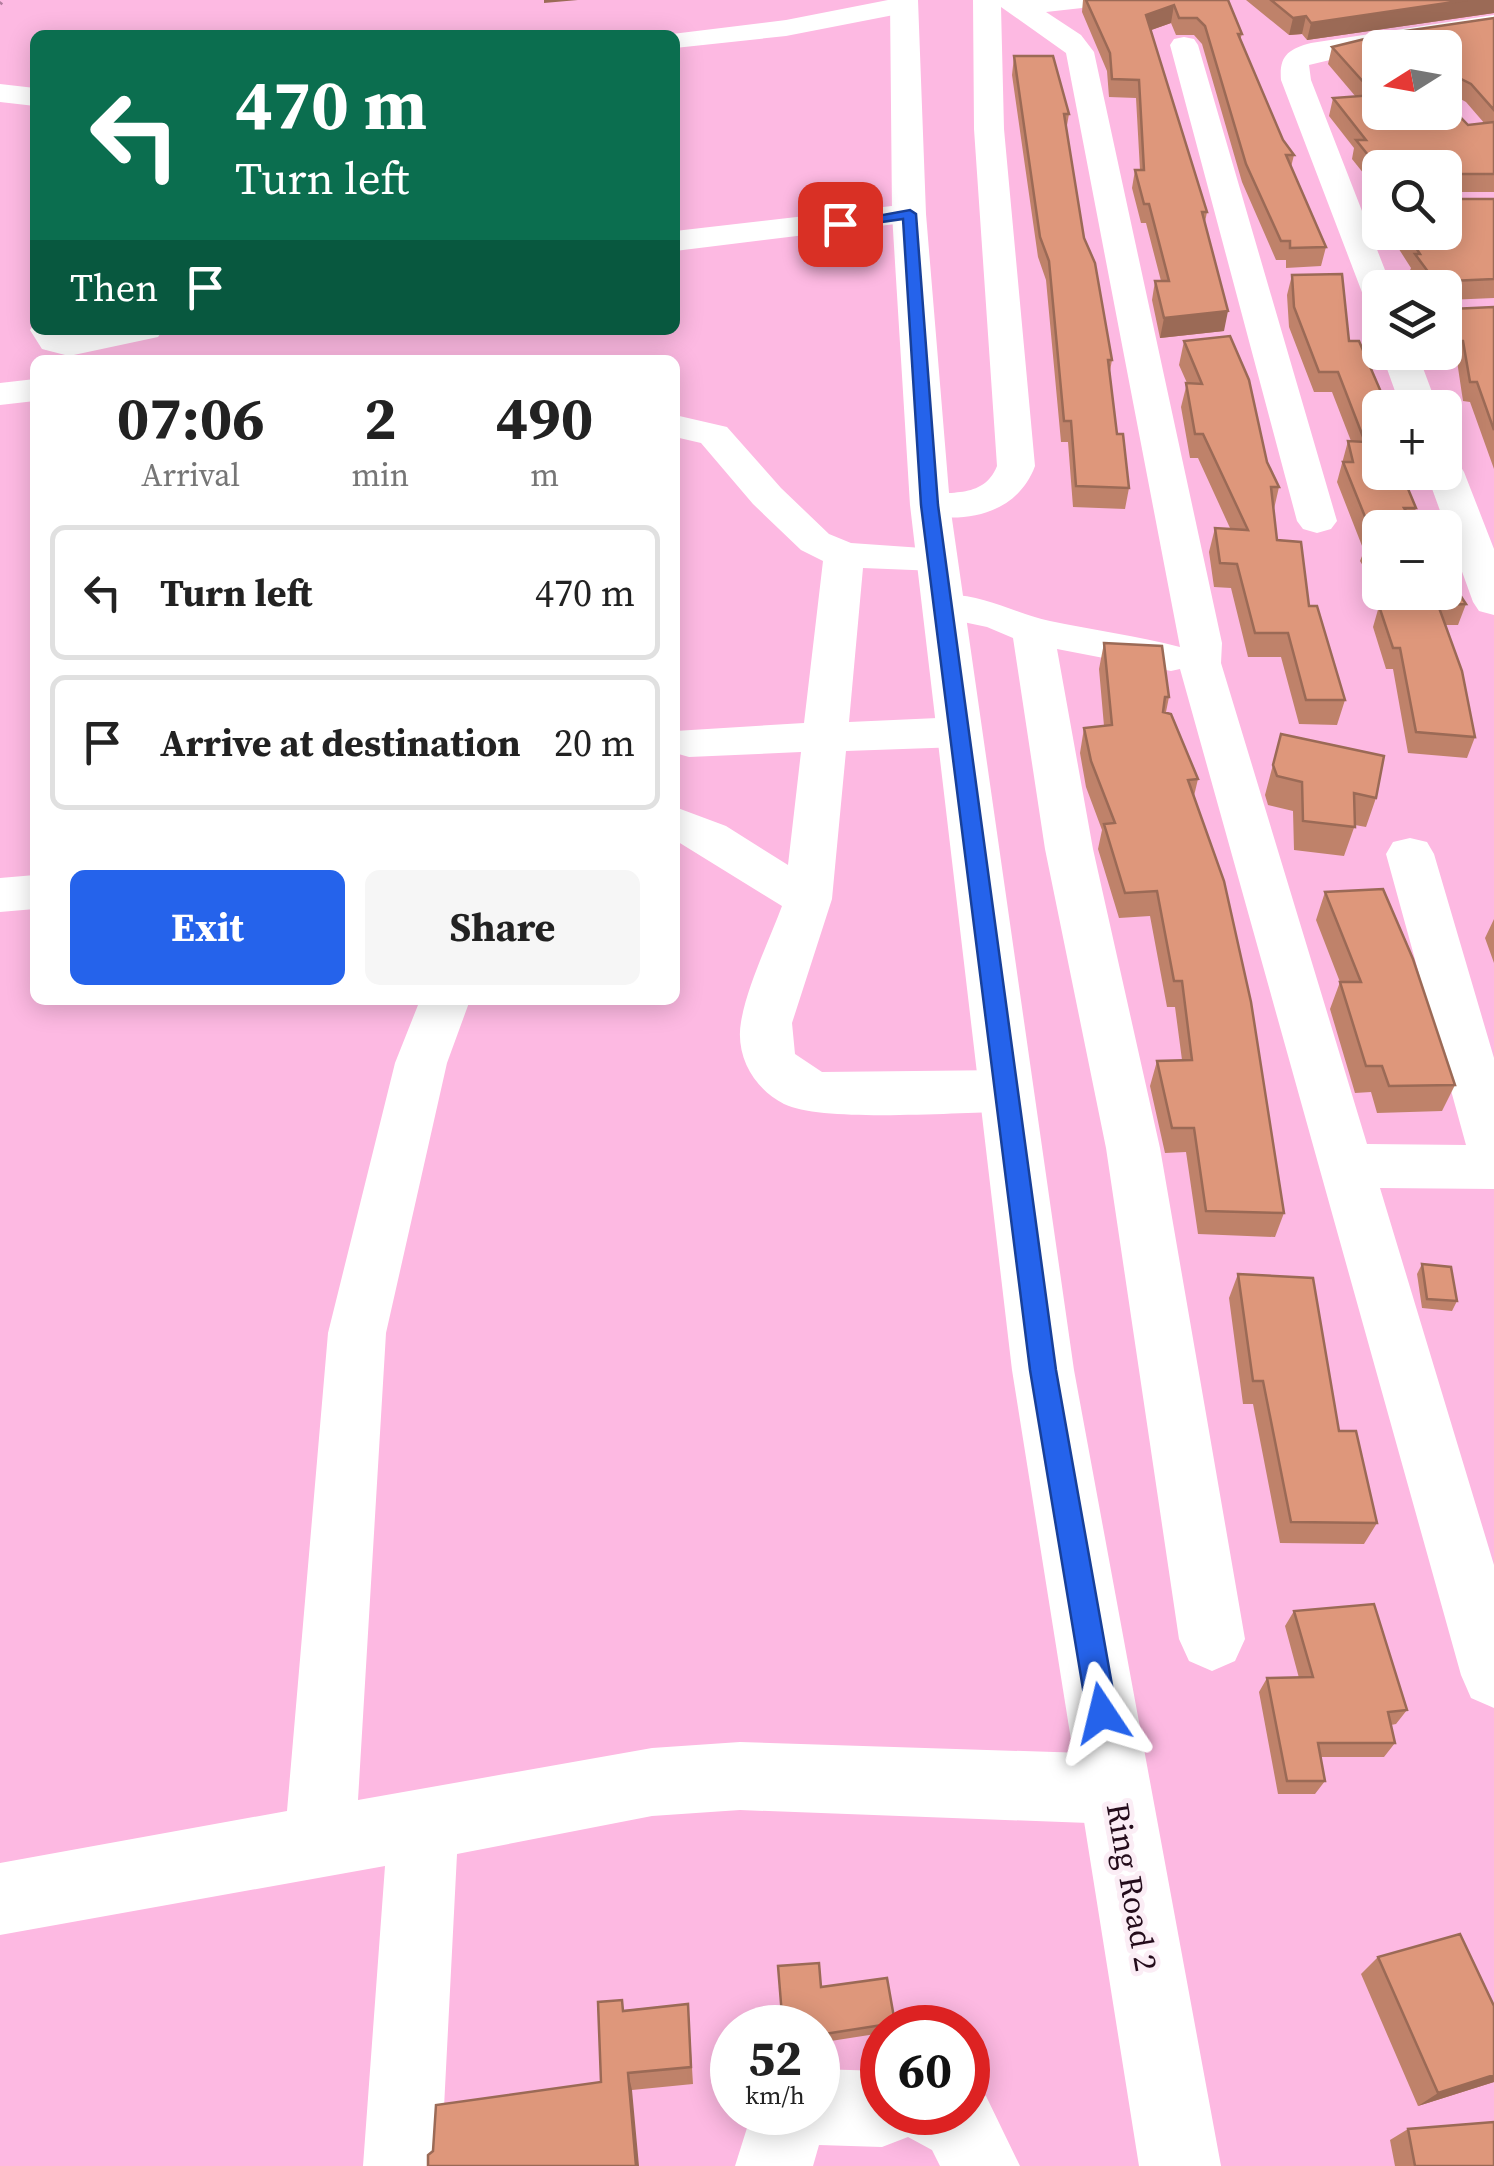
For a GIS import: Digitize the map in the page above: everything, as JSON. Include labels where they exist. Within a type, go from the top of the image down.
[{"type":"main road","name":"Ring Road 2","points":[[904,2],[910,214],[930,505],[1043,1370],[1180,2166]]},
{"type":"street","points":[[930,505],[998,498],[1010,488],[1016,466],[990,129],[987,0]]},
{"type":"street","points":[[1009,0],[1080,52],[1201,643],[1200,663],[1494,1676]]},
{"type":"street","points":[[1022,0],[1044,4],[1082,0]]},
{"type":"street","points":[[680,39],[786,28],[904,2]]},
{"type":"street","points":[[1457,30],[1494,23]]},
{"type":"street","points":[[1184,45],[1316,521]]},
{"type":"street","points":[[1362,46],[1311,52],[1294,61],[1296,80],[1368,270]]},
{"type":"street","points":[[0,92],[30,96]]},
{"type":"street","points":[[1344,206],[1362,206]]},
{"type":"street","points":[[680,241],[910,214]]},
{"type":"street","points":[[1337,280],[1362,286]]},
{"type":"street","points":[[1250,282],[1285,281]]},
{"type":"street","points":[[50,335],[54,342],[69,345],[120,335]]},
{"type":"street","points":[[1231,344],[1266,340]]},
{"type":"street","points":[[1141,355],[1177,351]]},
{"type":"street","points":[[0,394],[30,391]]},
{"type":"street","points":[[680,427],[714,435],[767,496],[816,542],[844,555],[941,582],[998,616],[1033,631],[1200,663]]},
{"type":"street","points":[[1452,490],[1494,602]]},
{"type":"street","points":[[844,555],[808,899],[766,1023],[770,1063],[801,1089],[822,1093],[1006,1090]]},
{"type":"street","points":[[1033,631],[1070,848],[1133,1148],[1212,1639]]},
{"type":"street","points":[[689,742],[960,732]]},
{"type":"street","points":[[680,824],[696,829],[808,899]]},
{"type":"street","points":[[1410,854],[1494,1149]]},
{"type":"street","points":[[0,895],[30,892]]},
{"type":"street","points":[[320,1840],[357,1333],[421,1064],[443,1005]]},
{"type":"street","points":[[1346,1166],[1494,1166]]},
{"type":"street","points":[[0,1898],[320,1840],[423,1826],[652,1782],[740,1776],[1115,1790]]},
{"type":"street","points":[[402,2166],[423,1826]]},
{"type":"street","points":[[774,2166],[781,2135]]},
{"type":"street","points":[[965,2135],[981,2166]]},
{"type":"building","points":[[1086,0],[1228,0],[1242,34],[1238,34],[1283,140],[1294,155],[1286,155],[1326,247],[1290,248],[1290,241],[1281,241],[1246,164],[1205,26],[1197,18],[1179,18],[1174,5],[1146,15],[1207,212],[1202,212],[1228,311],[1164,318],[1155,281],[1169,281],[1149,204],[1144,204],[1135,170],[1144,170],[1139,80],[1112,79],[1110,53]]},
{"type":"building","points":[[1271,0],[1467,0],[1311,23],[1306,16],[1293,18]]},
{"type":"building","points":[[1494,18],[1494,110],[1462,80],[1462,30],[1412,30]]},
{"type":"building","points":[[1362,40],[1362,80],[1332,47]]},
{"type":"building","points":[[1014,56],[1053,56],[1069,114],[1064,114],[1084,238],[1095,263],[1112,360],[1108,360],[1117,434],[1123,434],[1129,488],[1076,486],[1071,421],[1064,421],[1049,261],[1040,237]]},
{"type":"building","points":[[1362,96],[1362,130],[1462,130],[1462,119],[1468,125],[1494,122],[1494,174],[1462,174],[1462,150],[1364,150],[1356,140],[1366,140],[1333,98]]},
{"type":"building","points":[[1462,199],[1494,199],[1494,279],[1462,280],[1462,270],[1427,270],[1415,254],[1420,254],[1417,250],[1462,250]]},
{"type":"building","points":[[1342,274],[1349,341],[1359,341],[1362,370],[1372,370],[1380,390],[1362,390],[1362,434],[1338,372],[1319,372],[1294,307],[1292,275]]},
{"type":"building","points":[[1494,307],[1494,430],[1477,382],[1470,382],[1462,308]]},
{"type":"building","points":[[1230,336],[1249,380],[1267,462],[1279,487],[1271,487],[1277,540],[1301,542],[1309,606],[1317,606],[1345,700],[1306,700],[1288,633],[1255,633],[1237,564],[1220,563],[1215,528],[1248,530],[1203,434],[1195,434],[1186,383],[1202,384],[1184,341]]},
{"type":"building","points":[[1348,441],[1362,442],[1362,490],[1408,490],[1416,508],[1362,510],[1343,462],[1353,462]]},
{"type":"building","points":[[1380,610],[1440,610],[1462,671],[1475,737],[1416,732],[1400,648],[1393,648]]},
{"type":"building","points":[[1104,643],[1162,646],[1169,697],[1165,697],[1163,712],[1171,714],[1198,779],[1188,780],[1224,881],[1251,1002],[1284,1213],[1206,1211],[1194,1128],[1172,1128],[1157,1061],[1192,1060],[1182,981],[1174,981],[1157,891],[1125,893],[1104,824],[1115,823],[1091,761],[1084,728],[1112,725]]},
{"type":"building","points":[[1281,734],[1384,756],[1376,798],[1354,793],[1355,827],[1303,821],[1302,782],[1277,776],[1273,765]]},
{"type":"building","points":[[1383,889],[1413,959],[1455,1085],[1389,1086],[1382,1066],[1366,1066],[1340,982],[1361,982],[1325,892]]},
{"type":"building","points":[[1422,1264],[1451,1267],[1457,1301],[1427,1299]]},
{"type":"building","points":[[1238,1274],[1313,1278],[1339,1431],[1356,1431],[1377,1523],[1291,1522],[1263,1381],[1253,1381]]},
{"type":"building","points":[[1374,1604],[1407,1710],[1388,1712],[1395,1743],[1318,1743],[1325,1781],[1287,1781],[1267,1678],[1313,1677],[1294,1611]]},
{"type":"building","points":[[1460,1934],[1494,2006],[1494,2075],[1438,2093],[1378,1957]]},
{"type":"building","points":[[819,1963],[821,1987],[887,1978],[892,2005],[860,2005],[860,2028],[840,2032],[840,2005],[781,2005],[778,1966]]},
{"type":"building","points":[[622,2000],[623,2011],[688,2004],[691,2067],[628,2073],[636,2166],[428,2166],[428,2155],[433,2151],[436,2105],[601,2082],[598,2002]]},
{"type":"building","points":[[1494,2122],[1494,2166],[1415,2166],[1408,2129]]},
{"type":"route","points":[[840,224],[910,214],[930,505],[1043,1370],[1102,1713]]}]
